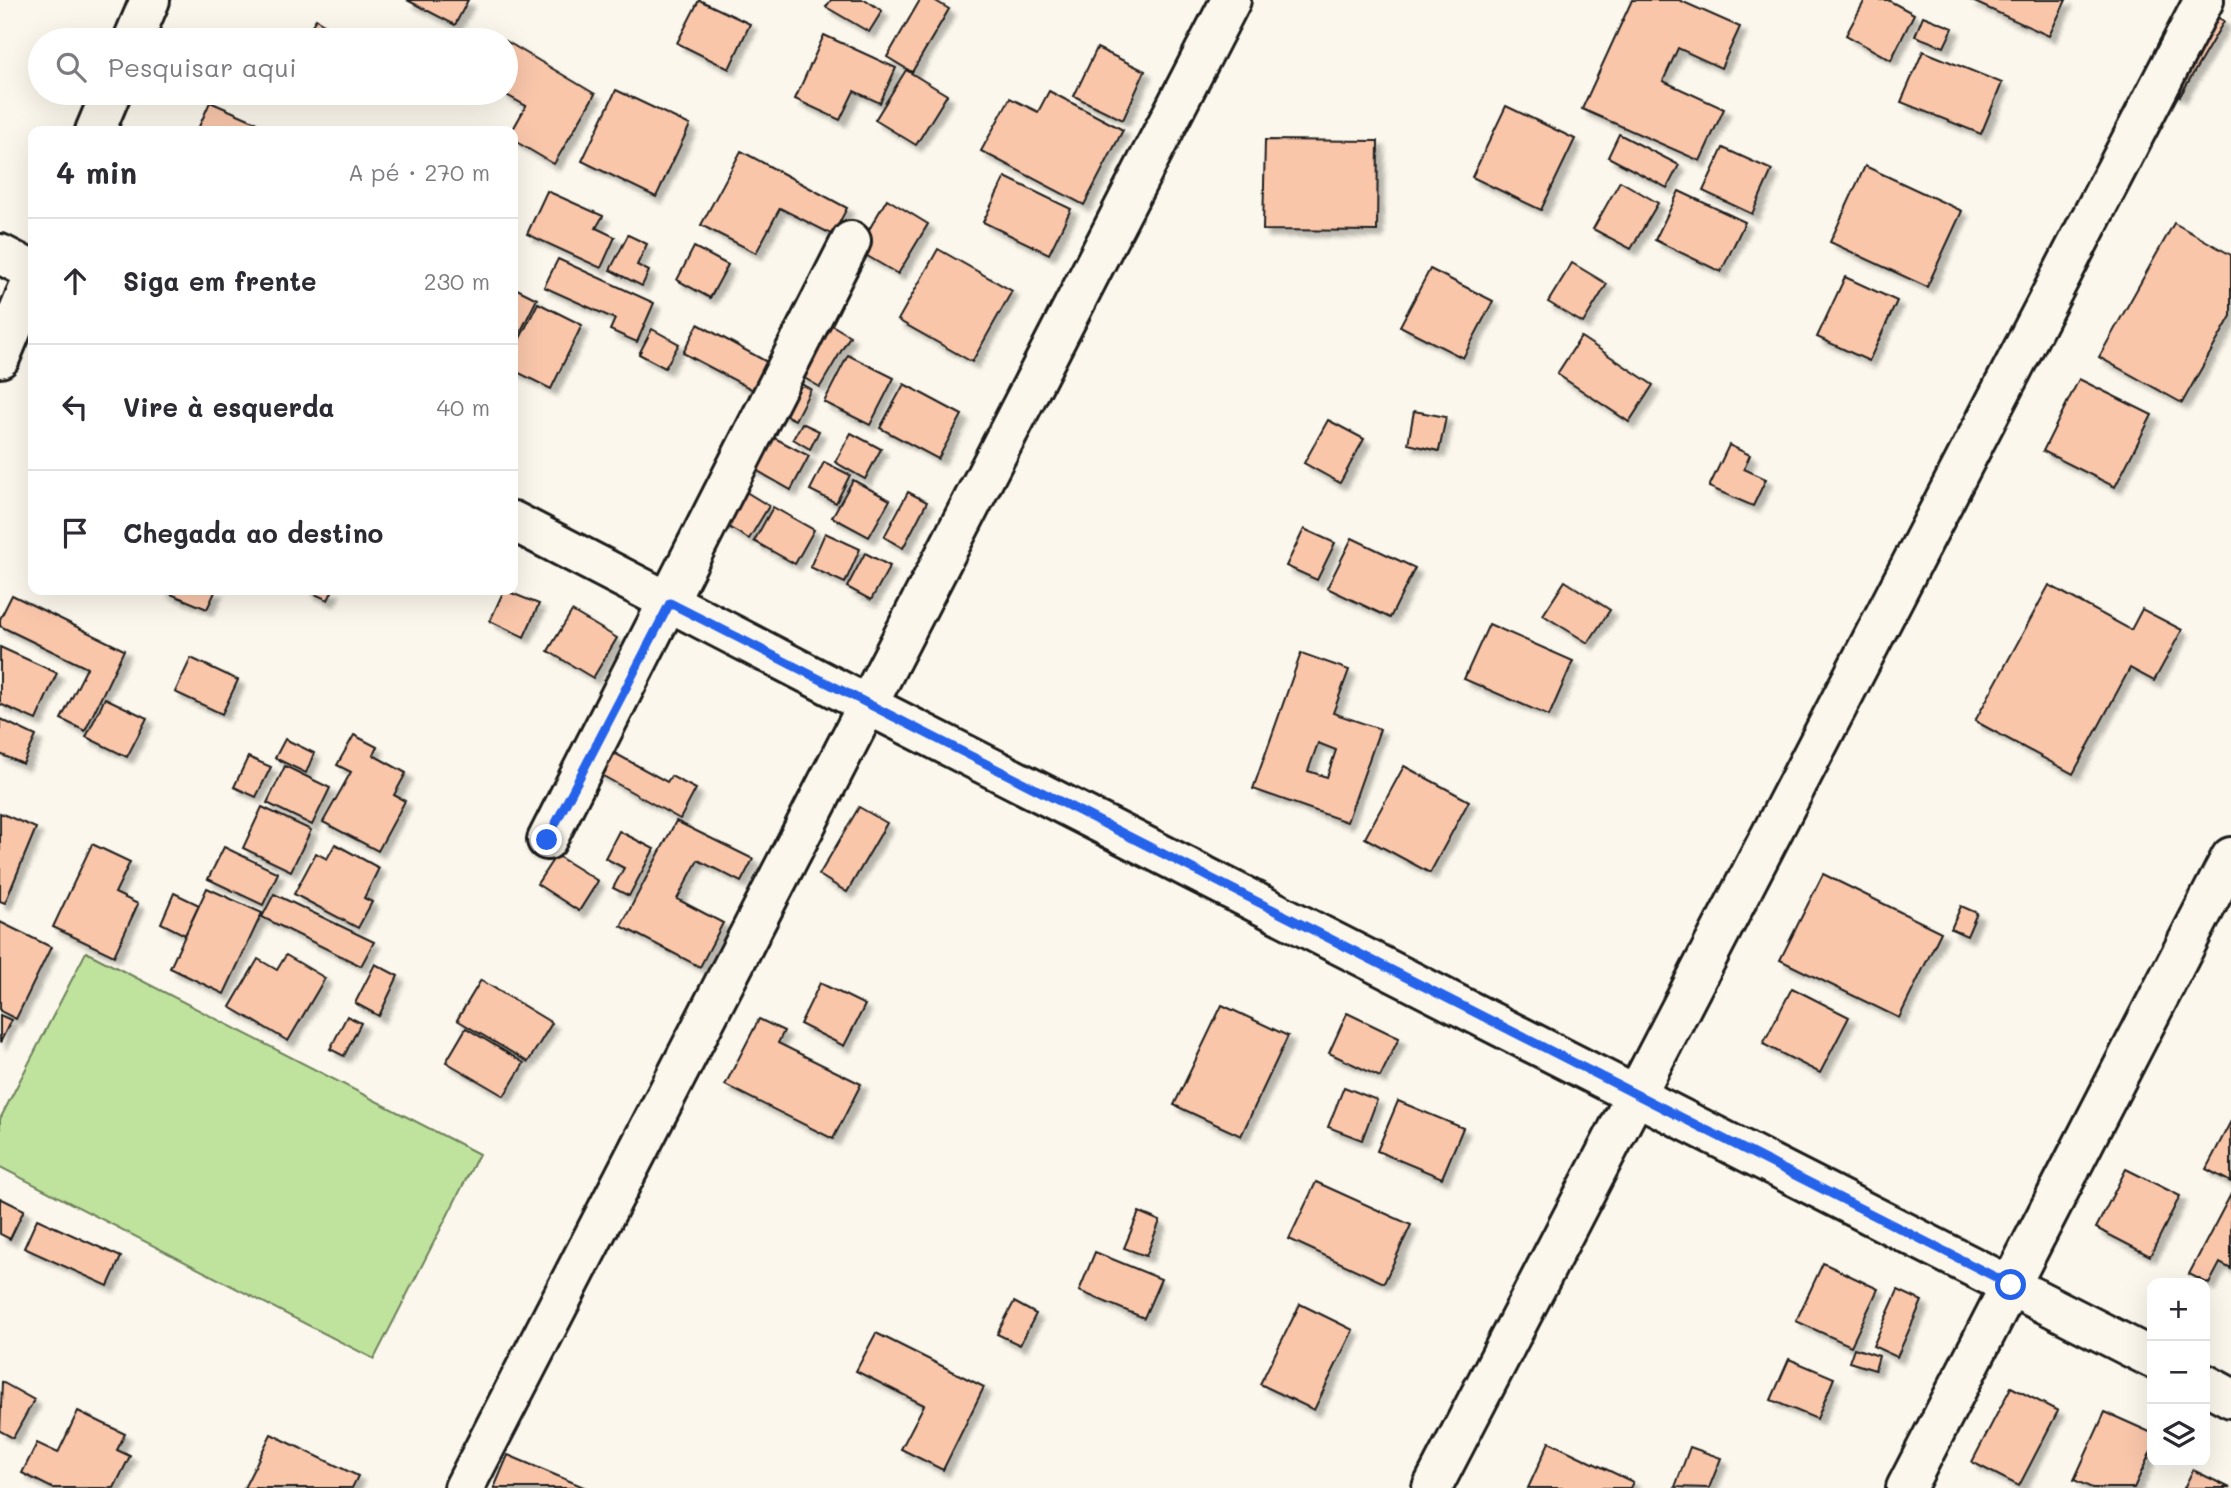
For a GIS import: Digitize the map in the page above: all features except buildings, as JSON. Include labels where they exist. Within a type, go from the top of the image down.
[{"type":"street","points":[[138,28],[150,0]]},
{"type":"street","points":[[464,1488],[1231,0]]},
{"type":"street","points":[[1432,1488],[2204,0]]},
{"type":"street","points":[[97,126],[106,105]]},
{"type":"street","points":[[547,840],[670,603],[850,241]]},
{"type":"street","points":[[0,254],[28,268]]},
{"type":"street","points":[[0,358],[28,290]]},
{"type":"street","points":[[518,524],[868,705],[1637,1093],[2147,1354]]},
{"type":"street","points":[[1906,1488],[2231,857]]},
{"type":"street","points":[[2210,1387],[2231,1398]]},
{"type":"green space","points":[[86,952],[479,1154],[374,1359],[0,1167],[0,1119]]},
{"type":"route","points":[[547,840],[670,603],[2011,1285]]}]
